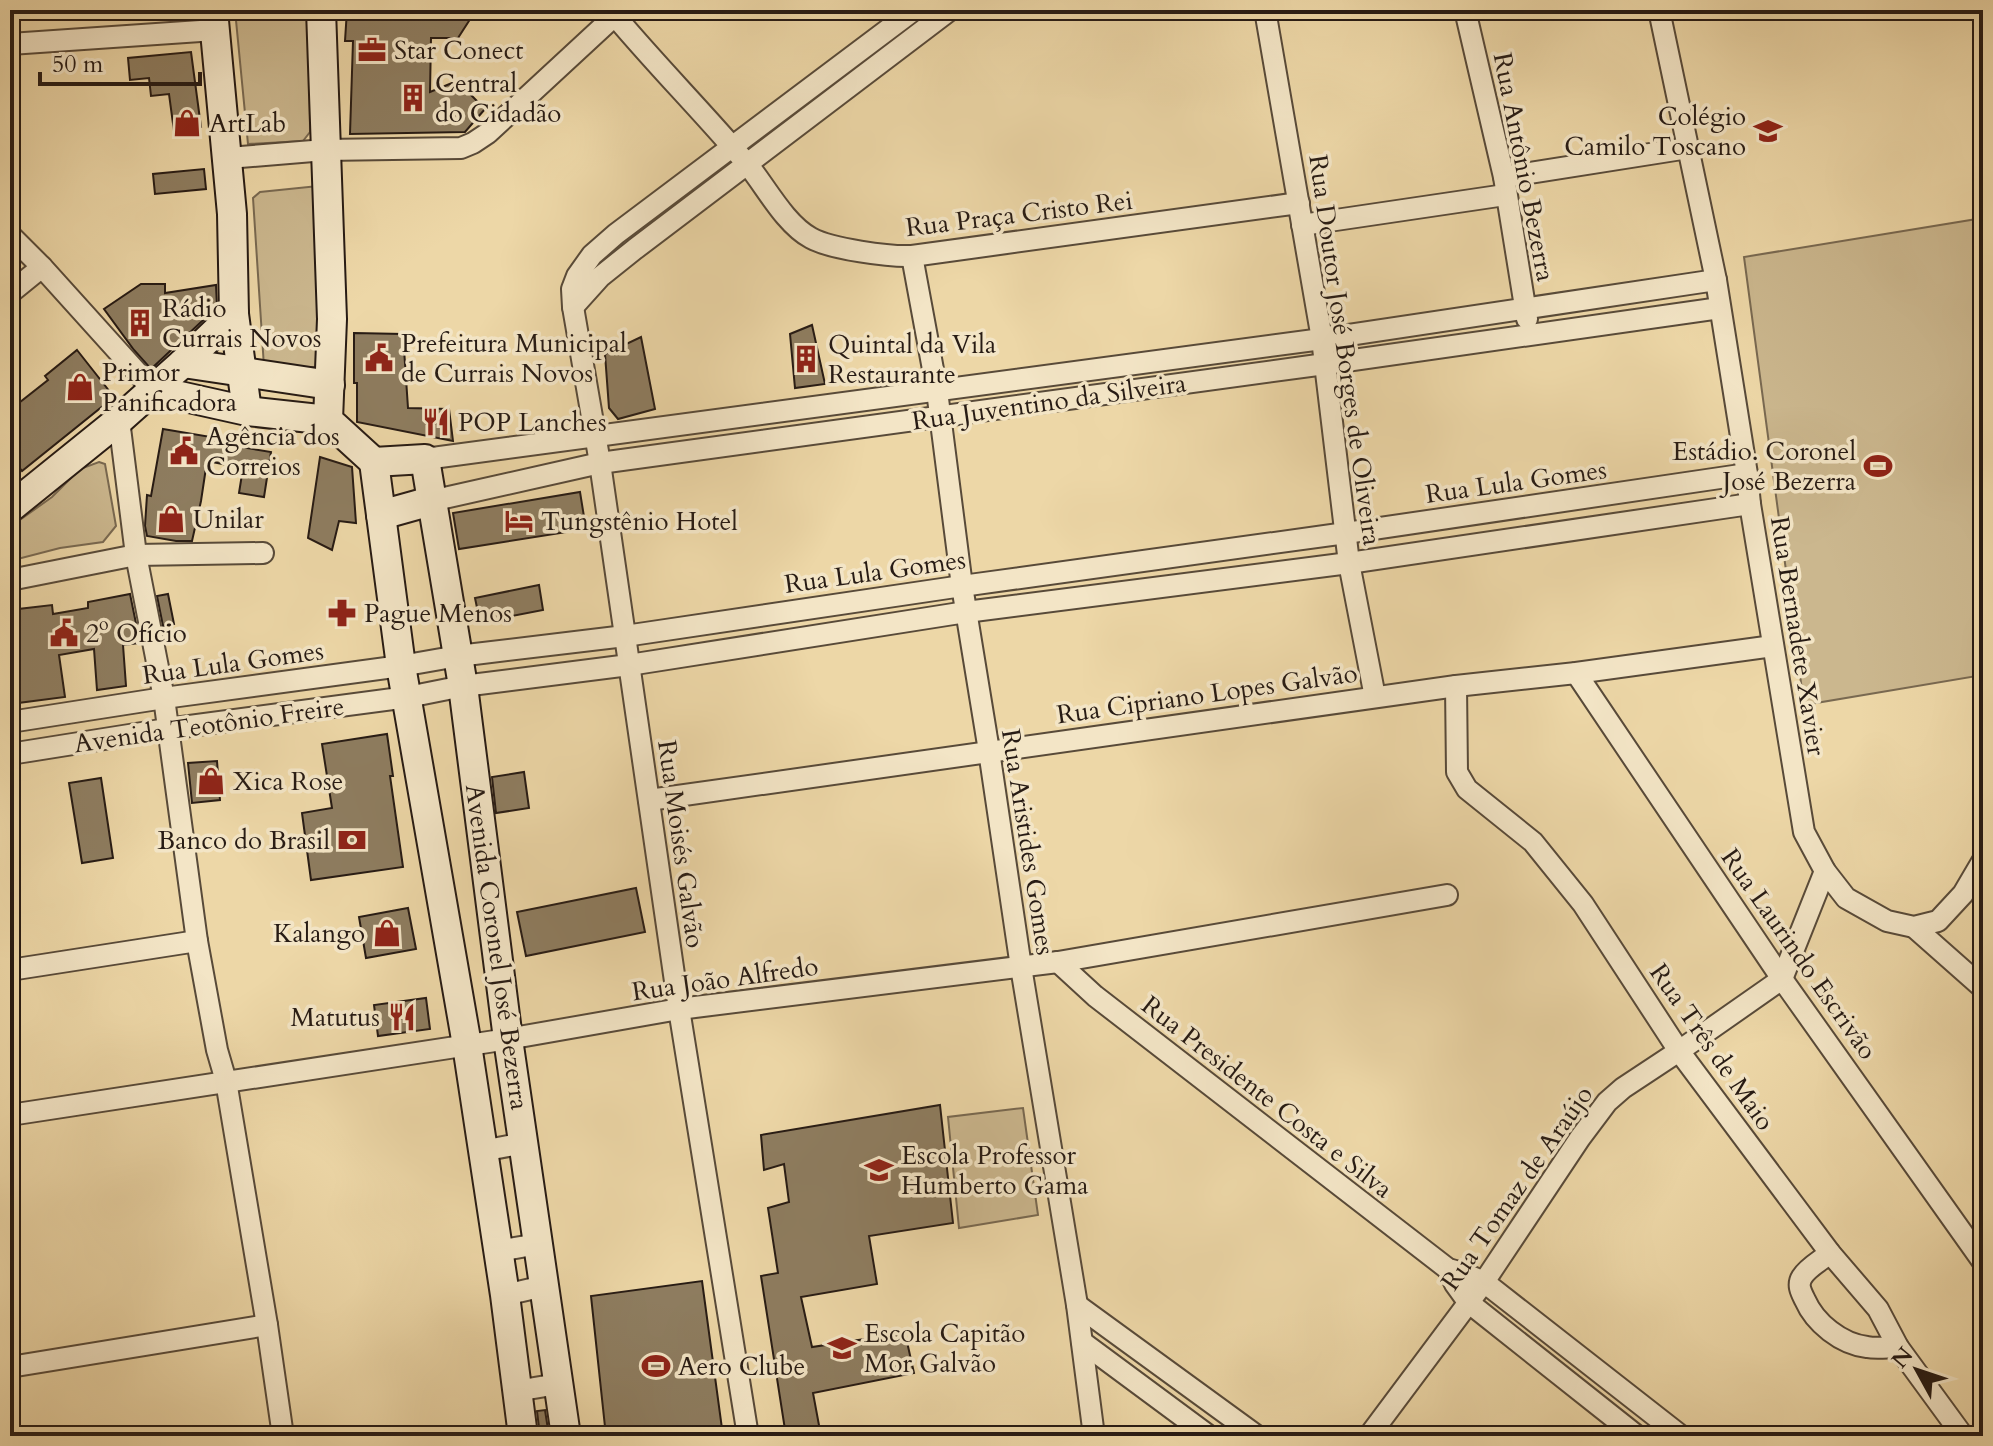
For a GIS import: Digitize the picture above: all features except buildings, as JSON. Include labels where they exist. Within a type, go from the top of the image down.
[{"type":"street","points":[[321,10],[332,319],[328,420]]},
{"type":"street","points":[[573,307],[572,289],[577,276],[592,255],[616,234],[914,10]]},
{"type":"street","points":[[573,307],[600,277],[635,249],[950,10]]},
{"type":"street","name":"Rua Doutor José Borges de Oliveira","points":[[1265,10],[1322,339],[1349,563],[1375,697]]},
{"type":"street","name":"Rua Antônio Bezerra","points":[[1465,10],[1505,186],[1530,334]]},
{"type":"street","name":"Rua Bernadete Xavier","points":[[1659,10],[1716,280],[1804,832],[1825,871],[1846,898],[1887,921],[1914,927]]},
{"type":"street","points":[[228,158],[325,150],[461,148],[488,133],[615,12]]},
{"type":"street","name":"Rua Praça Cristo Rei","points":[[615,12],[747,164],[795,227],[811,238],[830,245],[897,257],[912,256],[1299,203]]},
{"type":"street","points":[[10,44],[214,20],[232,214],[234,314],[247,411]]},
{"type":"street","points":[[1302,225],[1688,148]]},
{"type":"street","points":[[10,235],[153,390],[247,411],[328,420],[374,462]]},
{"type":"street","name":"Rua Aristides Gomes","points":[[912,256],[937,391],[962,586],[1077,1305],[1094,1436]]},
{"type":"street","points":[[10,293],[42,267]]},
{"type":"street","name":"Rua Juventino da Silveira","points":[[374,462],[425,459],[1322,339],[1716,280]]},
{"type":"street","name":"Rua Moisés Galvão","points":[[573,307],[596,435],[679,1009],[748,1436]]},
{"type":"street","name":"Rua Juventino da Silveira","points":[[381,515],[600,463],[1720,308]]},
{"type":"street","points":[[10,508],[119,420],[234,314]]},
{"type":"street","points":[[183,363],[330,385]]},
{"type":"street","points":[[1128,365],[1131,391]]},
{"type":"street","points":[[781,410],[784,437]]},
{"type":"street","points":[[119,420],[136,555],[164,698],[197,941],[217,1050],[226,1081],[283,1436]]},
{"type":"street","name":"Avenida Coronel José Bezerra","points":[[425,459],[463,686],[508,1039],[566,1436]]},
{"type":"street","name":"Avenida Coronel José Bezerra","points":[[374,462],[401,666],[467,1045],[523,1436]]},
{"type":"street","name":"Rua Lula Gomes","points":[[10,722],[1747,474]]},
{"type":"street","name":"Rua Lula Gomes","points":[[408,697],[463,686],[629,665],[966,612],[1349,563],[1750,504]]},
{"type":"street","points":[[1509,509],[1515,539]]},
{"type":"street","points":[[10,580],[136,555],[263,553]]},
{"type":"street","points":[[1169,557],[1173,585]]},
{"type":"street","name":"Rua Cipriano Lopes Galvão","points":[[649,800],[1375,697],[1773,646]]},
{"type":"street","name":"Rua Laurindo Escrivão","points":[[1576,673],[1782,979],[1983,1262]]},
{"type":"street","name":"Rua Três de Maio","points":[[1456,686],[1457,772],[1462,782],[1533,842],[1583,904],[1679,1051],[1830,1253],[1878,1309],[1898,1347],[1963,1436]]},
{"type":"street","name":"Avenida Teotônio Freire","points":[[10,754],[167,729],[408,697]]},
{"type":"street","points":[[43,717],[48,748]]},
{"type":"street","points":[[1914,927],[1938,921],[1963,894],[1983,860]]},
{"type":"street","points":[[1782,979],[1825,871]]},
{"type":"street","name":"Rua João Alfredo","points":[[10,1115],[508,1039],[679,1009],[1058,962],[1447,895]]},
{"type":"street","points":[[1914,927],[1983,988]]},
{"type":"street","points":[[10,970],[197,941]]},
{"type":"street","name":"Rua Presidente Costa e Silva","points":[[1058,962],[1095,996],[1448,1269],[1484,1282],[1681,1436]]},
{"type":"street","name":"Rua Tomaz de Araújo","points":[[1369,1436],[1484,1282],[1607,1102],[1782,979]]},
{"type":"street","points":[[482,1151],[524,1143]]},
{"type":"street","points":[[498,1251],[538,1244]]},
{"type":"street","points":[[1830,1253],[1801,1278],[1799,1285],[1808,1308],[1829,1330],[1844,1340],[1865,1347],[1898,1347]]},
{"type":"street","name":"Rua Presidente Costa e Silva","points":[[1448,1269],[1468,1302],[1631,1432]]},
{"type":"street","points":[[505,1295],[544,1286]]},
{"type":"street","points":[[1077,1305],[1257,1436]]},
{"type":"street","points":[[10,1367],[267,1325]]},
{"type":"street","points":[[1082,1342],[1203,1431],[1213,1403]]},
{"type":"street","points":[[516,1391],[558,1384]]},
{"type":"street","points":[[1631,1432],[1643,1405]]},
{"type":"shaded area","points":[[235,10],[309,10],[310,132],[303,141],[248,144]]},
{"type":"shaded area","points":[[318,186],[324,193],[317,367],[264,367],[253,198],[260,192]]},
{"type":"shaded area","name":"Estádio. Coronel José Bezerra","points":[[1983,218],[1983,675],[1804,705],[1744,257]]},
{"type":"shaded area","points":[[99,462],[105,464],[116,526],[103,542],[60,548],[10,561],[10,527],[52,497],[80,469]]},
{"type":"shaded area","points":[[1023,1108],[1038,1215],[959,1228],[948,1117]]},
{"type":"place","name":"Star Conect","points":[[372,50]]},
{"type":"place","name":"Central do Cidadão","points":[[413,98]]},
{"type":"place","name":"ArtLab","points":[[187,123]]},
{"type":"place","name":"Colégio Camilo Toscano","points":[[1768,131]]},
{"type":"place","name":"Rádio Currais Novos","points":[[140,323]]},
{"type":"place","name":"Prefeitura Municipal de Currais Novos","points":[[379,358]]},
{"type":"place","name":"Quintal da Vila Restaurante","points":[[806,359]]},
{"type":"place","name":"Primor Panificadora","points":[[80,387]]},
{"type":"place","name":"POP Lanches","points":[[436,422]]},
{"type":"place","name":"Agência dos Correios","points":[[184,451]]},
{"type":"place","name":"Estádio. Coronel José Bezerra","points":[[1878,466]]},
{"type":"place","name":"Unilar","points":[[171,519]]},
{"type":"place","name":"Tungstênio Hotel","points":[[519,521]]},
{"type":"place","name":"Pague Menos","points":[[342,613]]},
{"type":"place","name":"2º Ofício","points":[[64,633]]},
{"type":"place","name":"Xica Rose","points":[[211,781]]},
{"type":"place","name":"Banco do Brasil","points":[[352,840]]},
{"type":"place","name":"Kalango","points":[[387,933]]},
{"type":"place","name":"Matutus","points":[[402,1017]]},
{"type":"place","name":"Escola Professor Humberto Gama","points":[[879,1170]]},
{"type":"place","name":"Escola Capitão Mor Galvão","points":[[842,1348]]},
{"type":"place","name":"Aero Clube","points":[[656,1366]]}]
